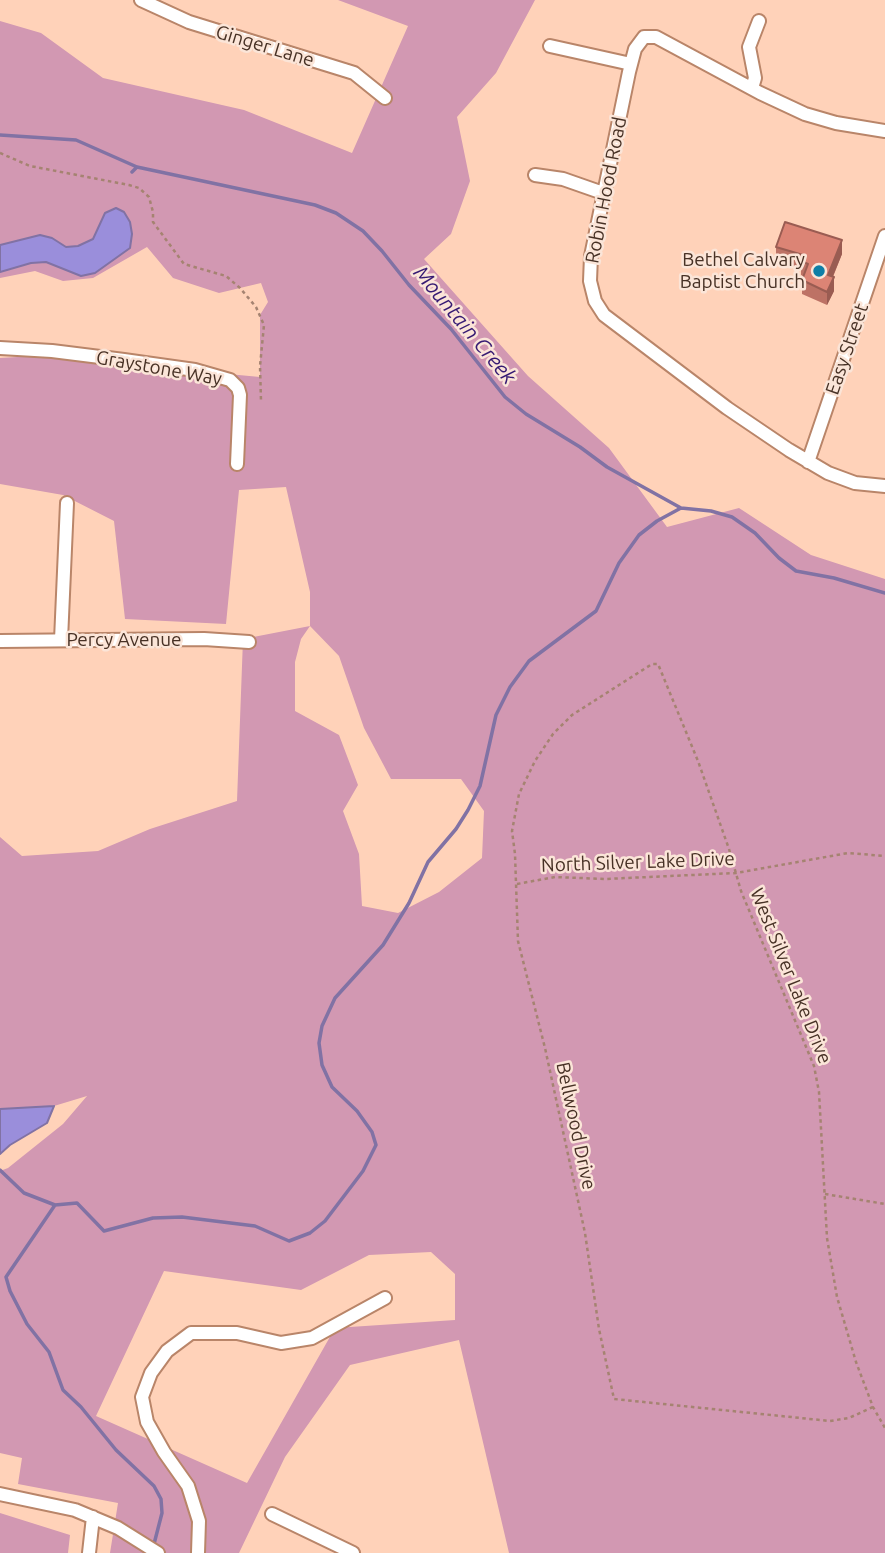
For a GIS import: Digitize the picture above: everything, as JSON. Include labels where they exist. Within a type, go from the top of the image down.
[{"type":"street","name":"Ginger Lane","points":[[141,0],[202,26],[354,73],[385,98]]},
{"type":"street","points":[[752,89],[755,78],[749,47],[759,21]]},
{"type":"street","name":"Robin Hood Road","points":[[885,131],[836,123],[805,114],[752,89],[656,37],[649,36],[640,40],[631,64],[591,256],[592,294],[598,307],[647,348],[727,408],[808,462],[855,483],[885,486]]},
{"type":"street","points":[[550,46],[631,64]]},
{"type":"street","points":[[536,175],[563,179],[603,193]]},
{"type":"street","name":"Easy Street","points":[[808,462],[885,236]]},
{"type":"street","name":"Graystone Way","points":[[0,348],[124,360],[195,370],[230,380],[238,388],[240,395],[237,464]]},
{"type":"street","points":[[61,640],[67,503]]},
{"type":"street","name":"Percy Avenue","points":[[0,641],[204,639],[249,642]]},
{"type":"street","points":[[198,1553],[199,1521],[188,1486],[147,1422],[142,1396],[151,1373],[167,1351],[191,1333],[237,1333],[281,1343],[312,1338],[385,1298]]},
{"type":"street","points":[[0,1494],[63,1507],[93,1517],[118,1528],[159,1553]]},
{"type":"street","points":[[272,1514],[353,1553]]},
{"type":"street","points":[[89,1553],[93,1517]]},
{"type":"path","points":[[0,153],[30,166],[129,185],[139,188],[149,197],[153,222],[184,264],[226,276],[256,307],[264,325],[260,366],[261,401]]},
{"type":"path","name":"West Silver Lake Drive","points":[[658,664],[698,761],[748,911],[814,1066],[819,1092],[827,1238],[840,1307],[848,1339],[873,1407],[885,1428]]},
{"type":"path","name":"Bellwood Drive","points":[[658,664],[648,666],[572,715],[554,734],[519,794],[512,831],[517,884],[518,941],[545,1048],[585,1233],[599,1329],[614,1399],[830,1421],[849,1418],[873,1407]]},
{"type":"path","name":"North Silver Lake Drive","points":[[517,884],[555,877],[605,879],[736,873],[848,853],[885,856]]},
{"type":"path","points":[[825,1194],[885,1204]]},
{"type":"shaded area","points":[[338,0],[535,0],[496,73],[457,117],[470,181],[451,234],[424,259],[528,376],[609,448],[667,527],[739,508],[811,555],[885,579],[885,1553],[509,1553],[459,1340],[350,1365],[285,1457],[239,1553],[110,1553],[118,1503],[18,1484],[22,1458],[0,1453],[0,1171],[8,1168],[63,1124],[87,1096],[54,1106],[0,1109],[0,837],[22,856],[98,851],[150,829],[237,801],[243,639],[310,626],[310,592],[286,487],[239,490],[226,624],[125,619],[114,521],[63,495],[0,484],[0,358],[35,356],[260,377],[260,315],[268,302],[261,283],[219,293],[173,278],[147,247],[93,278],[63,281],[35,271],[0,278],[0,21],[41,33],[103,78],[244,110],[352,153],[408,26]],"holes":[[[310,626],[339,656],[364,728],[391,779],[461,779],[484,811],[482,858],[439,892],[398,913],[362,906],[359,854],[343,811],[358,785],[339,735],[295,711],[295,662],[301,639]],[[431,1252],[455,1274],[455,1320],[335,1328],[247,1483],[96,1416],[164,1271],[301,1290],[369,1255]]]},
{"type":"shaded area","points":[[116,208],[124,212],[130,222],[130,248],[95,273],[81,276],[46,262],[31,263],[0,272],[0,245],[40,235],[52,238],[66,247],[78,246],[93,239],[105,213]]},
{"type":"shaded area","points":[[54,1106],[47,1123],[0,1154],[0,1109]]},
{"type":"shaded area","points":[[0,1513],[70,1535],[68,1553],[0,1553]]},
{"type":"building","name":"Bethel Calvary Baptist Church","points":[[785,222],[842,240],[828,275],[834,277],[827,292],[802,280],[808,264],[801,261],[803,255],[776,247]]},
{"type":"waterway","name":"Mountain Creek","points":[[0,135],[76,140],[137,167],[315,205],[336,213],[363,231],[382,251],[409,285],[451,329],[505,397],[526,414],[607,467],[681,508],[711,511],[732,517],[755,533],[796,571],[834,578],[885,593]]},
{"type":"waterway","name":"Mountain Creek","points":[[132,172],[137,167]]},
{"type":"waterway","points":[[0,1170],[24,1193],[55,1205],[77,1203],[104,1231],[153,1218],[182,1217],[255,1226],[289,1241],[310,1233],[325,1221],[363,1171],[376,1145],[372,1132],[357,1111],[332,1087],[322,1065],[319,1043],[322,1026],[335,998],[383,945],[409,903],[428,862],[468,810],[480,786],[496,715],[510,687],[529,661],[596,611],[619,563],[639,535],[681,508]]},
{"type":"waterway","points":[[55,1205],[6,1277],[10,1291],[27,1324],[49,1352],[63,1390],[81,1407],[116,1450],[154,1486],[161,1499],[162,1513],[154,1544]]},
{"type":"place","name":"Bethel Calvary Baptist Church","points":[[819,271]]}]
